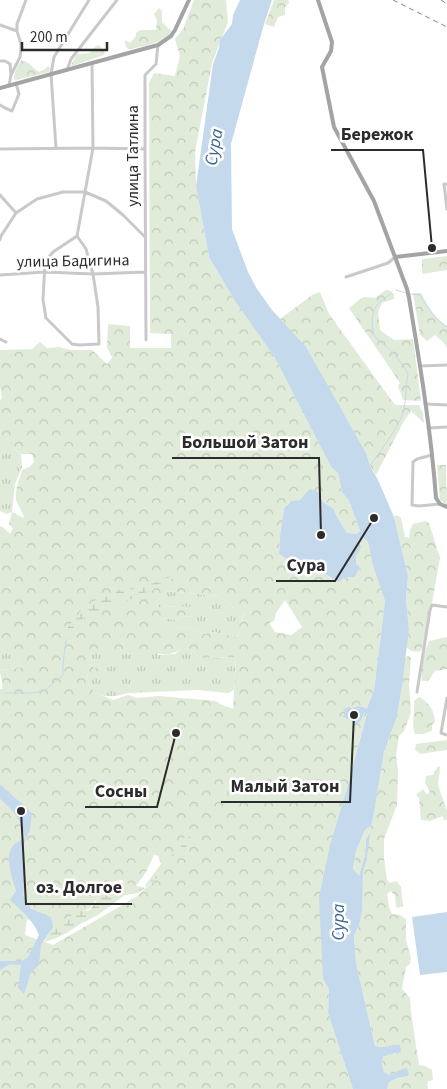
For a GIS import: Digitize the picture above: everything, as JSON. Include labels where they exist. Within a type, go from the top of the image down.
[{"type":"main road","points":[[0,88],[158,45],[171,36],[175,30],[188,0]]},
{"type":"main road","points":[[318,0],[332,42],[331,51],[322,67],[334,127],[374,202],[409,298],[420,366],[436,498],[440,504],[447,507]]},
{"type":"main road","points":[[395,257],[447,251]]},
{"type":"street","points":[[9,85],[22,50],[17,24],[26,0]]},
{"type":"street","points":[[56,148],[50,74],[54,57],[89,0]]},
{"type":"street","points":[[67,70],[71,59],[118,0]]},
{"type":"street","points":[[0,25],[18,31]]},
{"type":"street","name":"улица Татлина","points":[[146,340],[145,75],[156,64],[158,45]]},
{"type":"street","points":[[0,62],[5,61],[10,64],[11,76]]},
{"type":"street","points":[[76,236],[86,249],[93,274],[98,307],[100,344],[79,346],[72,344],[46,318],[43,300],[45,262],[53,252],[76,236],[93,148],[92,63]]},
{"type":"street","points":[[0,104],[12,111],[19,94],[16,83]]},
{"type":"street","points":[[0,149],[144,149]]},
{"type":"street","points":[[447,184],[444,184],[447,209]]},
{"type":"street","points":[[0,240],[16,213],[38,199],[63,192],[85,192],[106,201],[123,215],[145,238]]},
{"type":"street","points":[[0,195],[16,213]]},
{"type":"street","points":[[346,276],[388,263],[395,257]]},
{"type":"street","name":"улица Бадигина","points":[[0,275],[45,272],[93,274],[146,272]]},
{"type":"street","points":[[0,339],[6,342]]},
{"type":"street","points":[[420,366],[447,366]]},
{"type":"street","points":[[425,404],[447,405]]},
{"type":"street","points":[[428,428],[447,427]]},
{"type":"street","points":[[432,455],[413,462],[412,505],[440,504]]},
{"type":"street","points":[[417,692],[430,610],[432,605],[447,607]]},
{"type":"street","points":[[447,698],[441,733],[447,735]]},
{"type":"green space","points":[[194,0],[226,0],[228,22],[212,63],[195,152],[196,186],[209,257],[235,301],[275,358],[331,467],[338,473],[342,492],[349,501],[360,531],[356,534],[347,533],[334,509],[323,502],[318,492],[300,500],[291,501],[284,508],[279,554],[313,567],[339,582],[344,578],[355,577],[360,567],[356,564],[358,540],[364,537],[368,542],[373,566],[385,601],[374,690],[367,708],[357,706],[352,710],[343,709],[367,712],[346,792],[323,979],[329,990],[328,1013],[353,1089],[0,1089],[0,799],[17,815],[25,838],[32,813],[0,784],[0,689],[2,689],[3,684],[0,670],[21,668],[19,659],[0,649],[0,526],[10,534],[13,528],[9,524],[12,512],[24,518],[17,503],[16,491],[22,470],[34,462],[32,454],[21,454],[0,434],[0,400],[2,398],[0,387],[0,350],[32,349],[40,342],[47,348],[59,347],[71,350],[92,350],[107,364],[112,358],[107,347],[108,324],[130,326],[130,348],[171,348],[171,334],[150,333],[149,83],[154,73],[175,76],[180,56],[175,39],[183,29]],"holes":[[[167,591],[218,596],[244,614],[240,624],[237,626],[240,633],[236,637],[214,632],[204,634],[190,628],[150,625],[150,618],[177,620],[185,616],[197,616],[197,612],[193,607],[159,607],[156,601]],[[285,600],[302,627],[291,635],[275,632],[269,623],[274,621],[276,613]],[[181,649],[190,649],[201,658],[236,657],[233,709],[216,701],[159,696],[137,698],[128,695],[113,700],[95,693],[87,682],[88,673],[107,673],[106,669],[94,668],[83,650],[105,650],[126,654],[173,653]],[[154,855],[158,856],[163,869],[157,878],[136,897],[53,945],[25,935],[27,919],[48,930],[90,908],[97,899],[99,885],[122,880],[127,885],[136,886],[146,872]]]},
{"type":"green space","points":[[274,0],[288,0],[289,3],[285,7],[285,15],[278,17],[274,27],[265,24]]},
{"type":"green space","points":[[159,8],[162,11],[162,22],[172,32],[157,42],[128,49],[125,45],[125,40],[130,43],[140,30],[156,30],[157,20],[154,14]]},
{"type":"green space","points":[[99,45],[105,53],[104,55],[71,65],[77,54],[90,53]]},
{"type":"green space","points":[[22,60],[39,72],[48,66],[50,68],[49,72],[16,80],[14,79],[15,71]]},
{"type":"green space","points":[[447,256],[447,270],[422,274],[422,259]]},
{"type":"green space","points":[[386,290],[394,294],[394,299],[382,303],[378,312],[380,330],[394,340],[413,339],[421,401],[403,400],[398,386],[400,383],[349,308],[363,297],[375,298]]},
{"type":"green space","points":[[320,292],[329,314],[395,405],[419,405],[423,413],[424,423],[411,411],[376,475],[370,466],[366,453],[341,410],[280,319],[312,295]]},
{"type":"green space","points":[[413,293],[421,293],[432,311],[447,326],[447,348],[435,335],[427,341],[420,335]]},
{"type":"green space","points":[[0,434],[21,454],[22,467],[15,484],[12,512],[7,514],[0,511]]},
{"type":"green space","points":[[437,465],[446,465],[447,505],[440,500]]},
{"type":"green space","points":[[397,515],[401,518],[405,537],[409,538],[413,524],[425,521],[429,523],[440,558],[429,610],[426,636],[419,652],[409,650],[406,647],[409,629],[406,599],[408,576],[394,517]]},
{"type":"green space","points":[[180,573],[182,574],[157,585],[152,591],[143,593],[124,604],[113,604],[90,615],[88,618],[82,619],[75,640],[66,640],[63,637],[68,627],[84,607],[97,599],[110,596],[123,588],[132,590]]},
{"type":"green space","points":[[167,591],[218,596],[235,609],[244,613],[240,624],[240,633],[236,637],[214,632],[204,634],[190,628],[159,626],[158,655],[175,654],[181,649],[190,649],[201,658],[236,657],[234,690],[228,693],[198,690],[129,693],[116,696],[104,696],[95,693],[87,682],[88,673],[94,668],[90,664],[90,659],[82,650],[77,622],[126,654],[144,654],[150,618],[177,620],[185,616],[193,617],[180,606],[159,607],[156,601]]},
{"type":"green space","points":[[447,637],[447,669],[435,671],[428,681],[422,681],[423,660],[429,641]]},
{"type":"green space","points":[[0,649],[19,659],[21,668],[0,670]]},
{"type":"green space","points":[[408,656],[411,658],[409,684],[411,713],[404,731],[399,736],[396,756],[398,771],[397,805],[384,839],[384,858],[387,880],[390,883],[397,881],[401,887],[403,906],[396,907],[395,896],[391,891],[387,894],[389,907],[392,914],[400,915],[406,919],[406,940],[411,958],[410,964],[406,967],[402,989],[410,998],[419,1065],[432,1070],[433,1080],[428,1081],[428,1089],[387,1089],[389,1082],[409,1074],[407,1068],[389,1075],[384,1072],[382,1065],[383,1057],[388,1053],[398,1054],[375,1046],[356,963],[354,934],[359,926],[363,872],[368,850],[366,839],[365,855],[359,876],[353,870],[356,851],[365,830],[371,826],[384,752],[397,717],[405,658]]},
{"type":"green space","points":[[419,697],[431,708],[435,722],[432,725],[432,731],[415,734],[413,726],[414,701]]},
{"type":"green space","points":[[447,740],[447,750],[420,754],[415,750],[416,744]]},
{"type":"green space","points":[[438,766],[440,767],[438,785],[447,811],[447,820],[444,820],[443,816],[430,821],[421,820],[419,798],[416,795],[423,789],[427,795],[430,792],[425,783],[426,776],[433,775]]},
{"type":"green space","points":[[187,829],[190,830],[190,839],[184,852],[145,888],[161,864],[181,847]]},
{"type":"green space","points":[[117,882],[145,888],[138,893],[125,895],[98,915],[67,933],[44,942],[54,924],[83,910],[88,911],[91,908],[96,901],[99,887]]},
{"type":"water","points":[[240,0],[272,0],[231,144],[232,229],[248,272],[257,289],[272,310],[306,347],[366,453],[370,466],[394,517],[408,576],[406,599],[409,629],[397,717],[384,752],[371,826],[365,830],[356,851],[353,869],[359,876],[365,855],[366,839],[370,833],[367,860],[363,872],[362,910],[359,926],[354,935],[356,963],[375,1046],[400,1045],[401,1052],[383,1057],[382,1065],[384,1072],[389,1075],[407,1068],[409,1074],[389,1082],[387,1089],[353,1089],[328,1013],[329,990],[323,979],[319,897],[330,845],[367,713],[364,713],[361,720],[355,726],[352,720],[343,717],[345,712],[343,709],[349,707],[352,709],[357,706],[367,708],[374,690],[385,601],[373,566],[368,542],[364,538],[358,540],[360,550],[356,556],[356,564],[360,567],[355,577],[344,578],[339,582],[313,567],[303,568],[279,554],[284,508],[291,501],[300,500],[310,489],[318,492],[323,502],[334,509],[347,533],[356,534],[360,531],[349,501],[342,492],[338,473],[331,467],[275,358],[235,301],[209,257],[196,186],[213,64],[220,40],[232,24],[233,15]]},
{"type":"water","points":[[0,784],[32,813],[30,830],[22,852],[25,878],[23,895],[31,909],[51,917],[53,927],[41,945],[39,965],[31,972],[24,994],[18,988],[21,965],[10,964],[0,970],[0,961],[22,961],[28,957],[39,935],[30,920],[10,900],[16,891],[9,863],[10,852],[14,844],[25,838],[16,816],[0,799]]},
{"type":"water","points":[[447,912],[447,972],[420,975],[412,917]]},
{"type":"waterway","points":[[396,290],[405,293]]},
{"type":"waterway","points":[[370,466],[398,424],[405,402],[408,374],[396,356],[377,339],[372,327],[375,308],[378,303],[392,292]]},
{"type":"waterway","points":[[409,294],[420,295],[435,317],[447,327]]},
{"type":"waterway","points":[[5,693],[44,691],[63,675],[66,640]]},
{"type":"railway","points":[[393,0],[447,27]]},
{"type":"railway","points":[[441,0],[447,4]]},
{"type":"place","name":"Бережок","points":[[432,248]]},
{"type":"place","name":"Сура","points":[[374,518]]},
{"type":"place","name":"Большой Затон","points":[[321,535]]},
{"type":"place","name":"Малый Затон","points":[[354,715]]},
{"type":"place","name":"Сосны","points":[[176,733]]},
{"type":"place","name":"оз. Долгое","points":[[21,811]]}]
